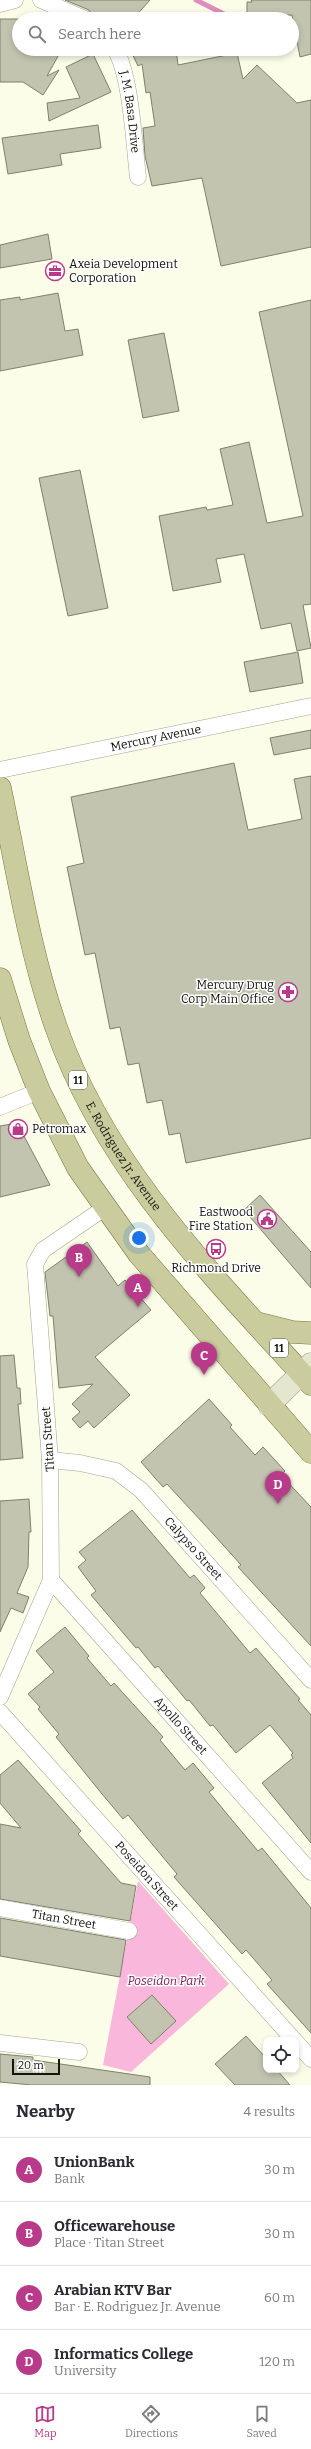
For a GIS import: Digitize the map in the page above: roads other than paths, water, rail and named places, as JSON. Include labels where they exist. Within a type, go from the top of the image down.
[{"type":"main road","name":"E. Rodriguez Jr. Avenue","points":[[0,788],[31,940],[56,1027],[82,1090],[119,1156],[154,1206],[256,1323],[308,1374]]},
{"type":"main road","points":[[0,979],[19,1040],[39,1091],[78,1168],[139,1254],[311,1452]]},
{"type":"main road","points":[[256,1323],[292,1332],[311,1333]]},
{"type":"street","points":[[0,4],[15,0]]},
{"type":"street","points":[[41,0],[69,12]]},
{"type":"street","name":"J. M. Basa Drive","points":[[120,56],[125,77],[138,177]]},
{"type":"street","name":"Mercury Avenue","points":[[0,770],[311,706]]},
{"type":"street","points":[[0,1107],[39,1091]]},
{"type":"street","name":"Titan Street","points":[[0,1697],[51,1580],[50,1460],[35,1264],[43,1250],[106,1207]]},
{"type":"street","points":[[269,1404],[308,1374]]},
{"type":"street","name":"Calypso Street","points":[[50,1460],[80,1463],[116,1471],[141,1490],[311,1680]]},
{"type":"street","name":"Apollo Street","points":[[51,1580],[311,1872]]},
{"type":"street","name":"Poseidon Street","points":[[0,1712],[291,2037]]},
{"type":"street","name":"Titan Street","points":[[0,1908],[129,1931]]},
{"type":"street","points":[[0,2043],[79,2052]]},
{"type":"street","name":"Poseidon Street","points":[[299,2046],[311,2059]]},
{"type":"waterway","points":[[196,0],[220,12]]},
{"type":"place","name":"Axeia Development Corporation","points":[[55,271]]},
{"type":"place","name":"Mercury Drug Corp Main Office","points":[[288,992]]},
{"type":"place","name":"Petromax","points":[[18,1129]]},
{"type":"place","name":"Eastwood Fire Station","points":[[267,1219]]},
{"type":"place","name":"Richmond Drive","points":[[216,1249]]},
{"type":"place","name":"Officewarehouse","points":[[79,1277]]},
{"type":"place","name":"UnionBank","points":[[138,1307]]},
{"type":"place","name":"Arabian KTV Bar","points":[[204,1375]]},
{"type":"place","name":"Informatics College","points":[[278,1504]]},
{"type":"park label","name":"Poseidon Park","points":[[166,1981]]}]
